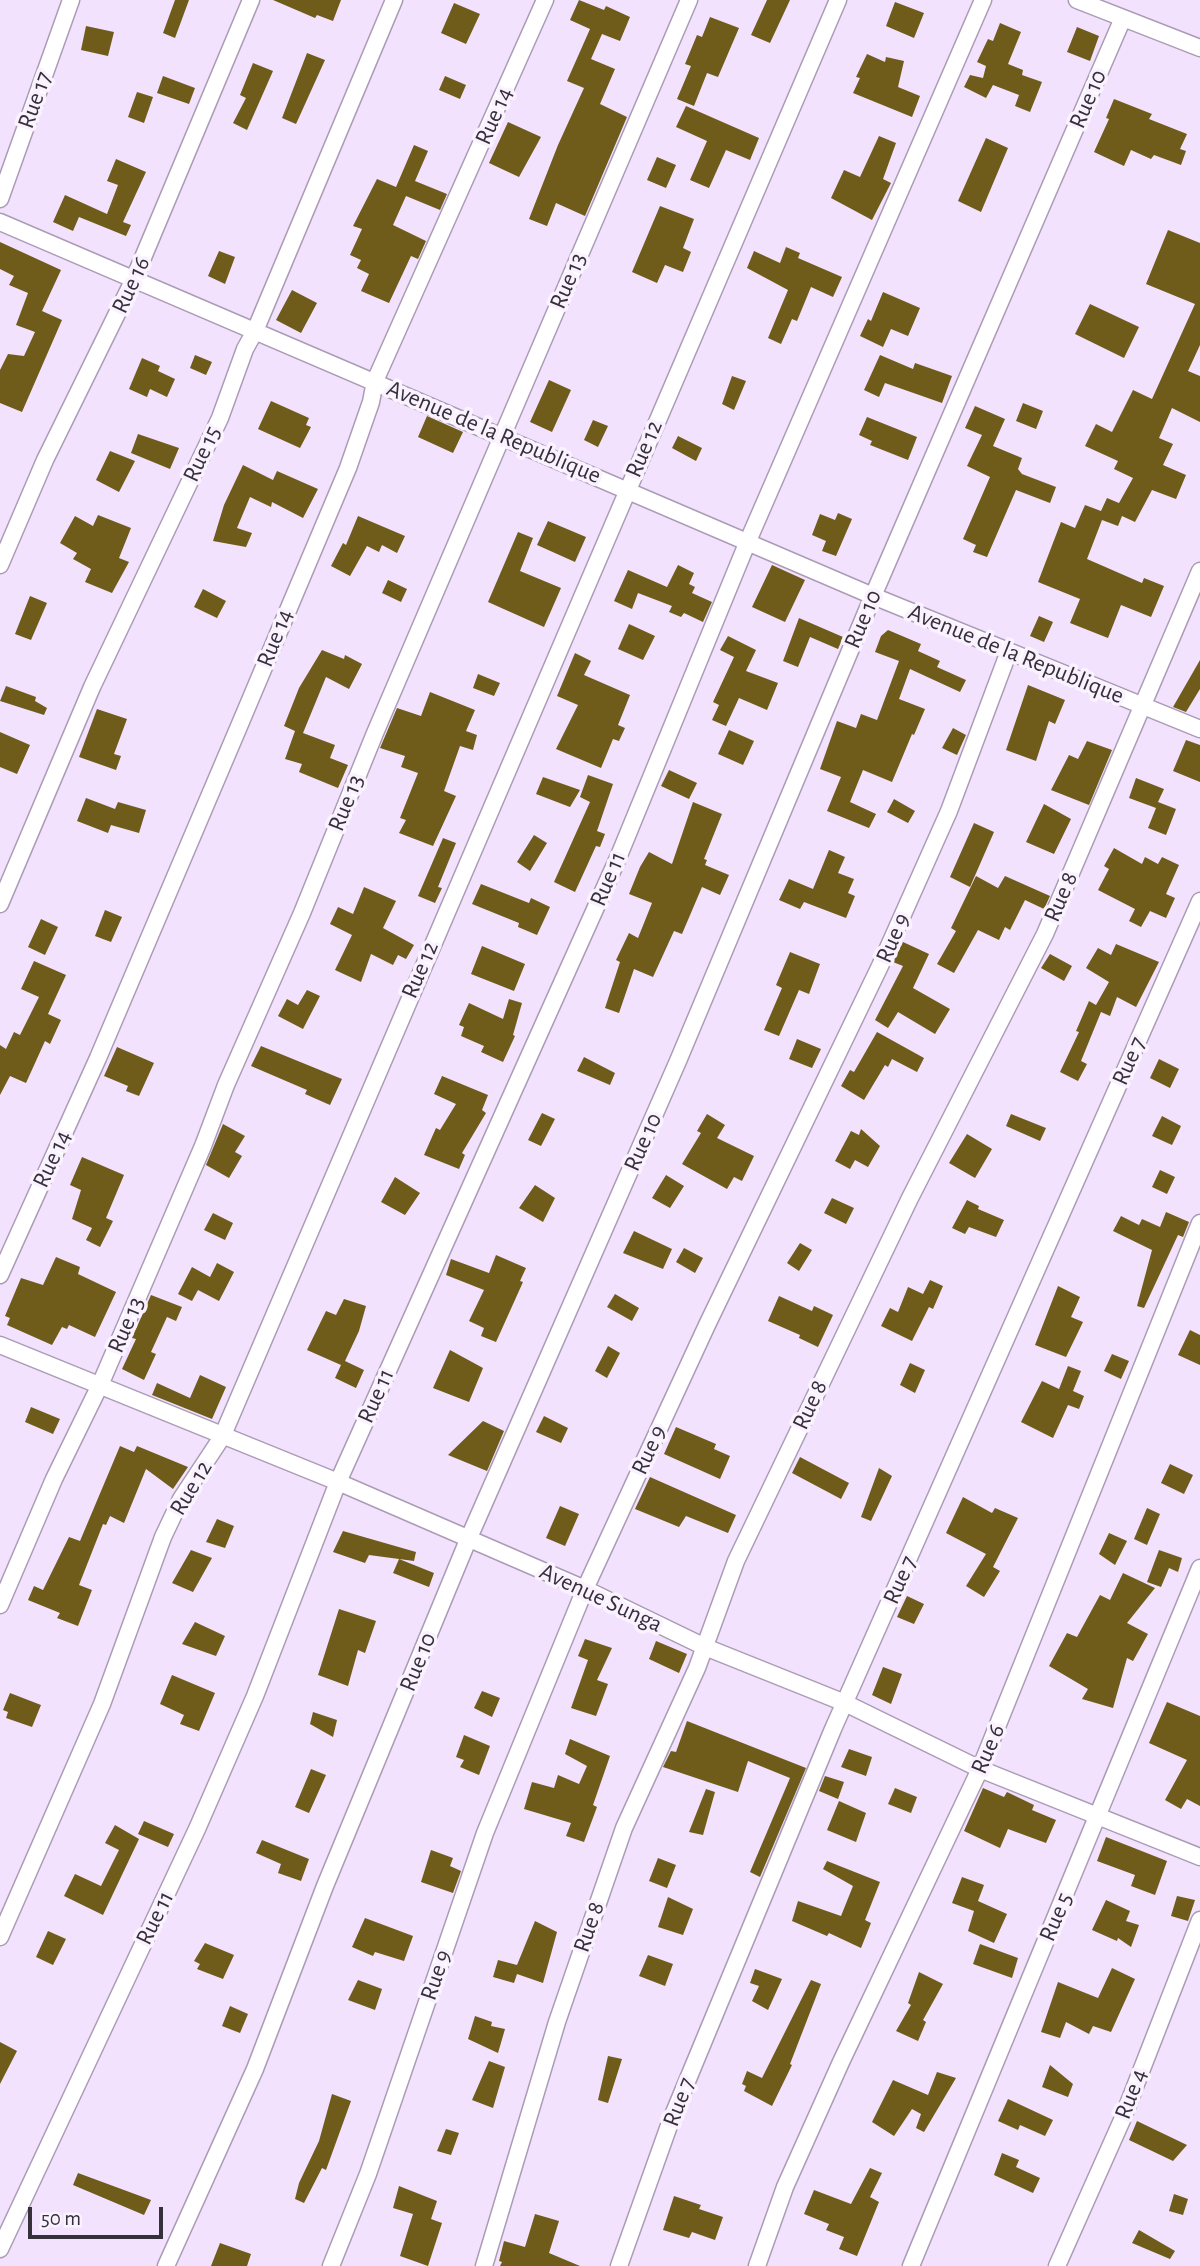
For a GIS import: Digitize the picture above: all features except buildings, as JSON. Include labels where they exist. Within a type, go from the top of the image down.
[{"type":"street","name":"Rue 17","points":[[0,199],[71,0]]},
{"type":"street","name":"Rue 16","points":[[0,565],[45,460],[134,279],[251,0]]},
{"type":"street","name":"Rue 15","points":[[0,904],[92,687],[204,453],[245,349],[255,331],[394,0]]},
{"type":"street","name":"Rue 14","points":[[0,1275],[98,1058],[348,468],[371,402],[375,381],[545,0]]},
{"type":"street","name":"Rue 13","points":[[0,1605],[54,1479],[100,1385],[622,151],[689,0]]},
{"type":"street","name":"Rue 12","points":[[0,1937],[102,1704],[163,1537],[181,1499],[222,1437],[409,995],[541,698],[627,489],[838,0]]},
{"type":"street","name":"Rue 11","points":[[0,2249],[197,1829],[255,1696],[338,1482],[612,870],[748,541],[983,0]]},
{"type":"street","points":[[1077,0],[1200,48]]},
{"type":"street","name":"Rue 10","points":[[166,2266],[255,2069],[325,1886],[468,1540],[673,1073],[873,596],[1123,18]]},
{"type":"street","name":"Avenue de la Republique","points":[[0,222],[873,596],[1200,729]]},
{"type":"street","name":"Rue 8","points":[[484,2266],[557,2022],[620,1840],[705,1647],[736,1561],[910,1198],[1045,934],[1200,571]]},
{"type":"street","name":"Rue 9","points":[[331,2266],[368,2174],[485,1833],[585,1589],[707,1325],[880,966],[949,811],[1009,651]]},
{"type":"street","name":"Rue 7","points":[[619,2266],[671,2120],[845,1703],[1200,901]]},
{"type":"street","name":"Rue 6","points":[[757,2266],[785,2187],[835,2074],[980,1769],[1200,1223]]},
{"type":"street","name":"Avenue Sunga","points":[[0,1345],[338,1482],[585,1589],[705,1647],[845,1703],[980,1769],[1200,1857]]},
{"type":"street","name":"Rue 5","points":[[911,2266],[1200,1569]]},
{"type":"street","name":"Rue 4","points":[[1057,2266],[1122,2120],[1200,1920]]}]
